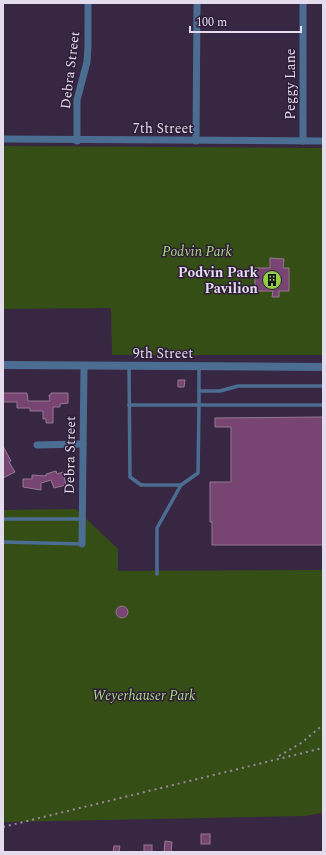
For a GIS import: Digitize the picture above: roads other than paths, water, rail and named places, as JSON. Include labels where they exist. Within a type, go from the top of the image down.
[{"type":"street","name":"Debra Street","points":[[77,141],[77,100],[85,72],[88,46],[88,3]]},
{"type":"street","points":[[196,141],[197,3]]},
{"type":"street","name":"Peggy Lane","points":[[303,3],[303,141]]},
{"type":"street","name":"7th Street","points":[[3,140],[323,141]]},
{"type":"street","name":"9th Street","points":[[3,365],[199,367],[323,366]]},
{"type":"street","name":"Debra Street","points":[[82,544],[84,366]]},
{"type":"street","points":[[37,445],[83,444]]},
{"type":"lane","points":[[129,366],[130,477],[141,485],[181,485]]},
{"type":"lane","points":[[157,574],[157,528],[181,485],[198,473],[199,367]]},
{"type":"lane","points":[[199,391],[220,391],[238,386],[323,386]]},
{"type":"lane","points":[[129,405],[323,405]]},
{"type":"lane","points":[[3,519],[82,519]]},
{"type":"lane","points":[[3,542],[82,544]]},
{"type":"railway","points":[[279,756],[301,743],[323,725]]},
{"type":"railway","points":[[3,827],[323,748]]},
{"type":"place","name":"Podvin Park Pavilion","points":[[272,280]]},
{"type":"park label","name":"Podvin Park","points":[[197,251]]},
{"type":"park label","name":"Weyerhauser Park","points":[[144,695]]}]
